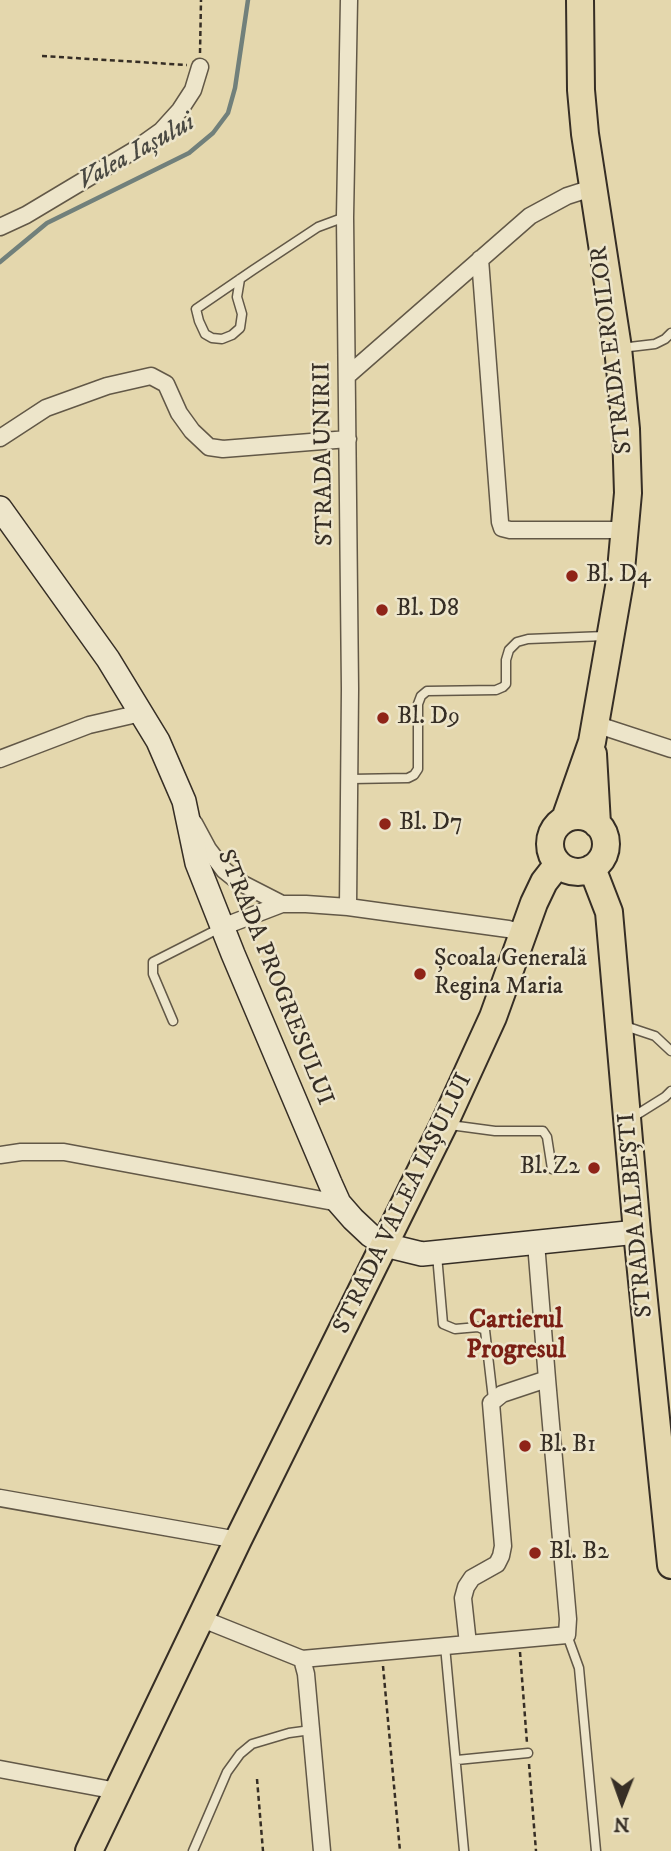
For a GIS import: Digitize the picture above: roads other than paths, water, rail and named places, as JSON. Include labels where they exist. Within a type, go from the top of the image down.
[{"type":"main road","name":"STRADA EROILOR","points":[[565,819],[593,733],[620,581],[628,493],[626,429],[618,348],[592,188],[581,90],[580,0]]},
{"type":"main road","points":[[593,733],[597,824],[606,847],[599,863],[592,868],[574,872],[558,864],[553,857],[550,840],[552,832],[565,819],[582,816],[597,824]]},
{"type":"main road","name":"STRADA VALEA IAȘULUI","points":[[89,1851],[238,1540],[444,1124],[493,1017],[544,882],[558,864]]},
{"type":"main road","name":"STRADA ALBEȘTI","points":[[592,868],[609,912],[637,1232],[659,1408],[671,1565]]},
{"type":"street","name":"STRADA UNIRII","points":[[348,907],[351,779],[345,217],[349,0]]},
{"type":"street","points":[[0,227],[26,215],[133,151],[161,131],[180,110],[192,90],[200,67]]},
{"type":"street","points":[[346,376],[530,216],[567,196],[592,188]]},
{"type":"street","points":[[480,259],[502,528],[625,530]]},
{"type":"street","points":[[0,438],[46,408],[107,386],[151,376],[166,384],[179,413],[192,431],[209,447],[223,449],[348,439]]},
{"type":"street","name":"STRADA PROGRESULUI","points":[[0,508],[108,659],[164,753],[184,801],[197,863],[339,1203],[370,1235],[385,1245]]},
{"type":"street","points":[[0,759],[89,725],[141,713]]},
{"type":"street","points":[[593,733],[671,749]]},
{"type":"street","points":[[184,801],[208,849],[224,870],[239,882],[282,904]]},
{"type":"street","points":[[222,927],[282,904],[348,907],[523,933]]},
{"type":"street","points":[[0,1155],[64,1152],[339,1203]]},
{"type":"street","points":[[385,1245],[422,1254],[437,1254],[637,1232]]},
{"type":"street","points":[[200,1618],[302,1658],[567,1635],[568,1619],[536,1243]]},
{"type":"street","points":[[468,1644],[463,1598],[466,1587],[471,1578],[497,1564],[503,1546],[490,1413],[493,1399],[547,1379]]},
{"type":"street","points":[[0,1498],[238,1540]]},
{"type":"street","points":[[302,1658],[306,1674],[322,1851]]},
{"type":"street","points":[[0,1769],[117,1791]]},
{"type":"lane","points":[[240,279],[237,297],[242,314],[240,328],[222,339],[212,338],[205,334],[198,321],[196,309],[240,279],[318,227],[345,217]]},
{"type":"lane","points":[[618,348],[654,344],[671,333]]},
{"type":"lane","points":[[351,779],[408,778],[414,775],[418,769],[418,704],[427,691],[496,690],[503,687],[506,684],[506,660],[509,650],[517,642],[528,639],[610,636]]},
{"type":"lane","points":[[173,1021],[153,974],[153,962],[222,927]]},
{"type":"lane","points":[[619,1024],[656,1036],[671,1051]]},
{"type":"lane","points":[[628,1121],[665,1097],[671,1090]]},
{"type":"lane","points":[[444,1124],[495,1131],[543,1131],[547,1137],[552,1169]]},
{"type":"lane","points":[[437,1254],[443,1324],[454,1329],[478,1327],[485,1330],[493,1399]]},
{"type":"lane","points":[[567,1635],[579,1668],[596,1851]]},
{"type":"lane","points":[[445,1646],[464,1851]]},
{"type":"lane","points":[[193,1851],[226,1772],[240,1754],[252,1744],[289,1733],[311,1730]]},
{"type":"lane","points":[[457,1760],[528,1753]]},
{"type":"waterway","name":"Valea Iașului","points":[[0,262],[47,223],[189,153],[213,133],[228,113],[235,88],[248,0]]},
{"type":"place","name":"Bl. D4","points":[[572,576]]},
{"type":"place","name":"Bl. D8","points":[[382,610]]},
{"type":"place","name":"Bl. D9","points":[[383,718]]},
{"type":"place","name":"Bl. D7","points":[[385,824]]},
{"type":"place","name":"Școala Generală Regina Maria","points":[[420,974]]},
{"type":"place","name":"Bl. Z2","points":[[594,1168]]},
{"type":"place","name":"Bl. B1","points":[[525,1446]]},
{"type":"place","name":"Bl. B2","points":[[535,1553]]},
{"type":"district","name":"Cartierul Progresul","points":[[516,1337]]}]
